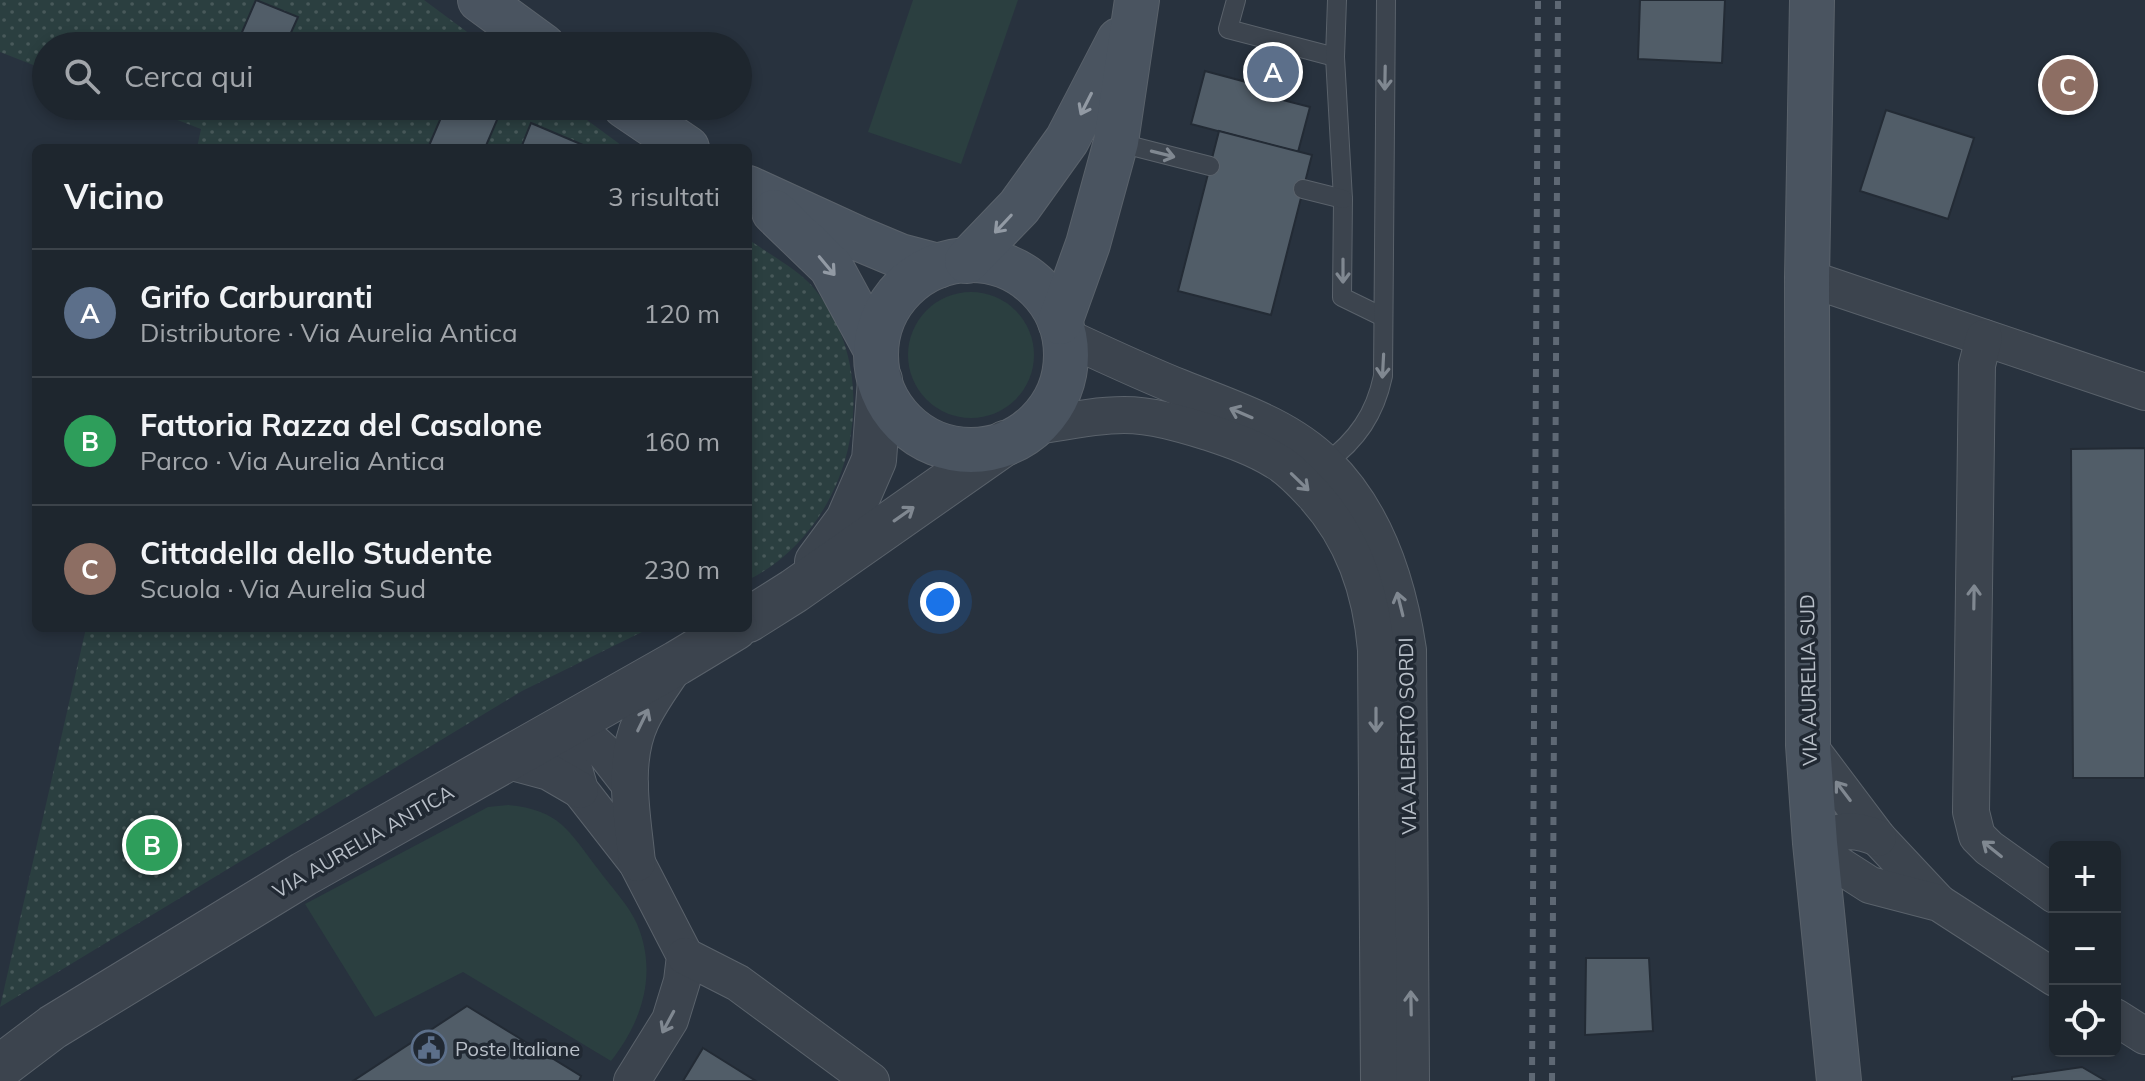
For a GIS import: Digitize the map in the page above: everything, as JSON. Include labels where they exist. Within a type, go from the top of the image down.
[{"type":"main road","points":[[480,0],[524,32]]},
{"type":"main road","points":[[752,192],[831,267],[878,365],[891,407],[900,418],[935,443],[963,449],[977,450],[1019,435],[1047,412],[1061,386],[1065,366],[1062,329],[1116,142],[1136,5]]},
{"type":"main road","points":[[878,365],[883,319],[890,305],[911,282],[952,264],[1019,207],[1067,140],[1136,5]]},
{"type":"main road","name":"VIA AURELIA SUD","points":[[1813,9],[1807,278],[1808,745],[1839,1081]]},
{"type":"main road","points":[[646,120],[681,144]]},
{"type":"main road","points":[[752,191],[900,256],[952,264],[997,264],[1024,276],[1045,296],[1062,329]]},
{"type":"street","points":[[1807,278],[2145,392]]},
{"type":"street","name":"VIA ALBERTO SORDI","points":[[1062,329],[1139,371],[1265,423],[1310,450],[1326,463],[1351,495],[1381,546],[1403,614],[1408,650],[1411,1081]]},
{"type":"street","points":[[1984,338],[1977,365],[1971,812],[1973,828],[1983,842],[2049,891]]},
{"type":"street","points":[[794,591],[848,520],[863,490],[874,460],[878,365]]},
{"type":"street","name":"VIA ALBERTO SORDI","points":[[1019,435],[1126,415],[1193,427],[1235,441],[1278,461],[1302,482],[1341,531],[1356,558],[1373,618],[1376,650],[1379,1081]]},
{"type":"street","points":[[752,617],[1019,435]]},
{"type":"street","name":"VIA AURELIA ANTICA","points":[[0,1067],[53,1027],[304,874],[728,632]]},
{"type":"street","points":[[637,863],[630,785],[632,746],[641,721],[677,663]]},
{"type":"street","points":[[571,722],[605,753],[630,785]]},
{"type":"street","points":[[571,722],[570,755],[580,790]]},
{"type":"street","points":[[1808,745],[1878,838],[1939,903]]},
{"type":"street","points":[[505,760],[549,772],[580,790],[637,863],[685,956],[682,981],[670,1020],[632,1081]]},
{"type":"street","points":[[1878,838],[1861,831],[1845,830],[1815,843],[1831,860],[1870,885],[1939,903],[2049,974]]},
{"type":"street","points":[[1825,923],[1842,902],[1870,885]]},
{"type":"street","points":[[685,956],[738,983],[871,1081]]},
{"type":"street","points":[[2121,1021],[2145,1036]]},
{"type":"lane","points":[[1236,0],[1228,29],[1335,57]]},
{"type":"lane","points":[[1337,0],[1335,57],[1343,199],[1342,297],[1383,317]]},
{"type":"lane","points":[[1326,463],[1361,432],[1373,411],[1383,376],[1386,0]]},
{"type":"lane","points":[[1116,142],[1210,166]]},
{"type":"lane","points":[[1303,189],[1343,199]]},
{"type":"green space","points":[[0,0],[424,0],[467,32],[32,32],[32,65],[0,52]]},
{"type":"green space","points":[[913,0],[1018,0],[961,164],[868,132]]},
{"type":"green space","points":[[178,120],[587,120],[620,144],[198,144],[201,129]]},
{"type":"green space","points":[[752,242],[812,286],[836,322],[850,363],[853,405],[848,448],[835,488],[813,525],[784,556],[752,577]]},
{"type":"green space","points":[[971,292],[995,297],[1015,311],[1029,331],[1034,355],[1029,379],[1015,399],[995,413],[971,418],[947,413],[927,399],[913,379],[908,355],[913,331],[927,311],[947,297]]},
{"type":"green space","points":[[85,632],[642,632],[522,691],[0,1007]]},
{"type":"green space","points":[[508,805],[540,812],[561,824],[579,843],[637,924],[646,961],[644,996],[631,1030],[611,1061],[463,972],[375,1017],[305,904],[488,807]]},
{"type":"building","points":[[256,0],[298,17],[291,32],[242,32]]},
{"type":"building","points":[[1640,0],[1725,0],[1722,63],[1638,59]]},
{"type":"building","points":[[1205,71],[1261,86],[1259,94],[1310,107],[1298,152],[1191,124]]},
{"type":"building","points":[[1886,110],[1974,138],[1948,219],[1860,191]]},
{"type":"building","points":[[440,120],[497,120],[487,144],[430,144]]},
{"type":"building","points":[[531,123],[581,144],[523,144]]},
{"type":"building","points":[[1219,131],[1312,155],[1271,315],[1178,291]]},
{"type":"building","points":[[2145,448],[2145,778],[2073,778],[2071,449]]},
{"type":"building","points":[[1586,958],[1649,958],[1653,1031],[1585,1035]]},
{"type":"building","points":[[467,1006],[581,1076],[579,1081],[353,1081]]},
{"type":"building","points":[[703,1048],[756,1081],[683,1081]]},
{"type":"building","points":[[2082,1067],[2106,1081],[2012,1081],[2012,1077]]},
{"type":"railway","points":[[1532,1081],[1538,0]]},
{"type":"railway","points":[[1552,1081],[1558,0]]},
{"type":"place","name":"Grifo Carburanti","points":[[1273,72]]},
{"type":"place","name":"Cittadella dello Studente","points":[[2068,85]]},
{"type":"place","name":"Fattoria Razza del Casalone","points":[[152,845]]},
{"type":"place","name":"Poste Italiane","points":[[429,1048]]}]
